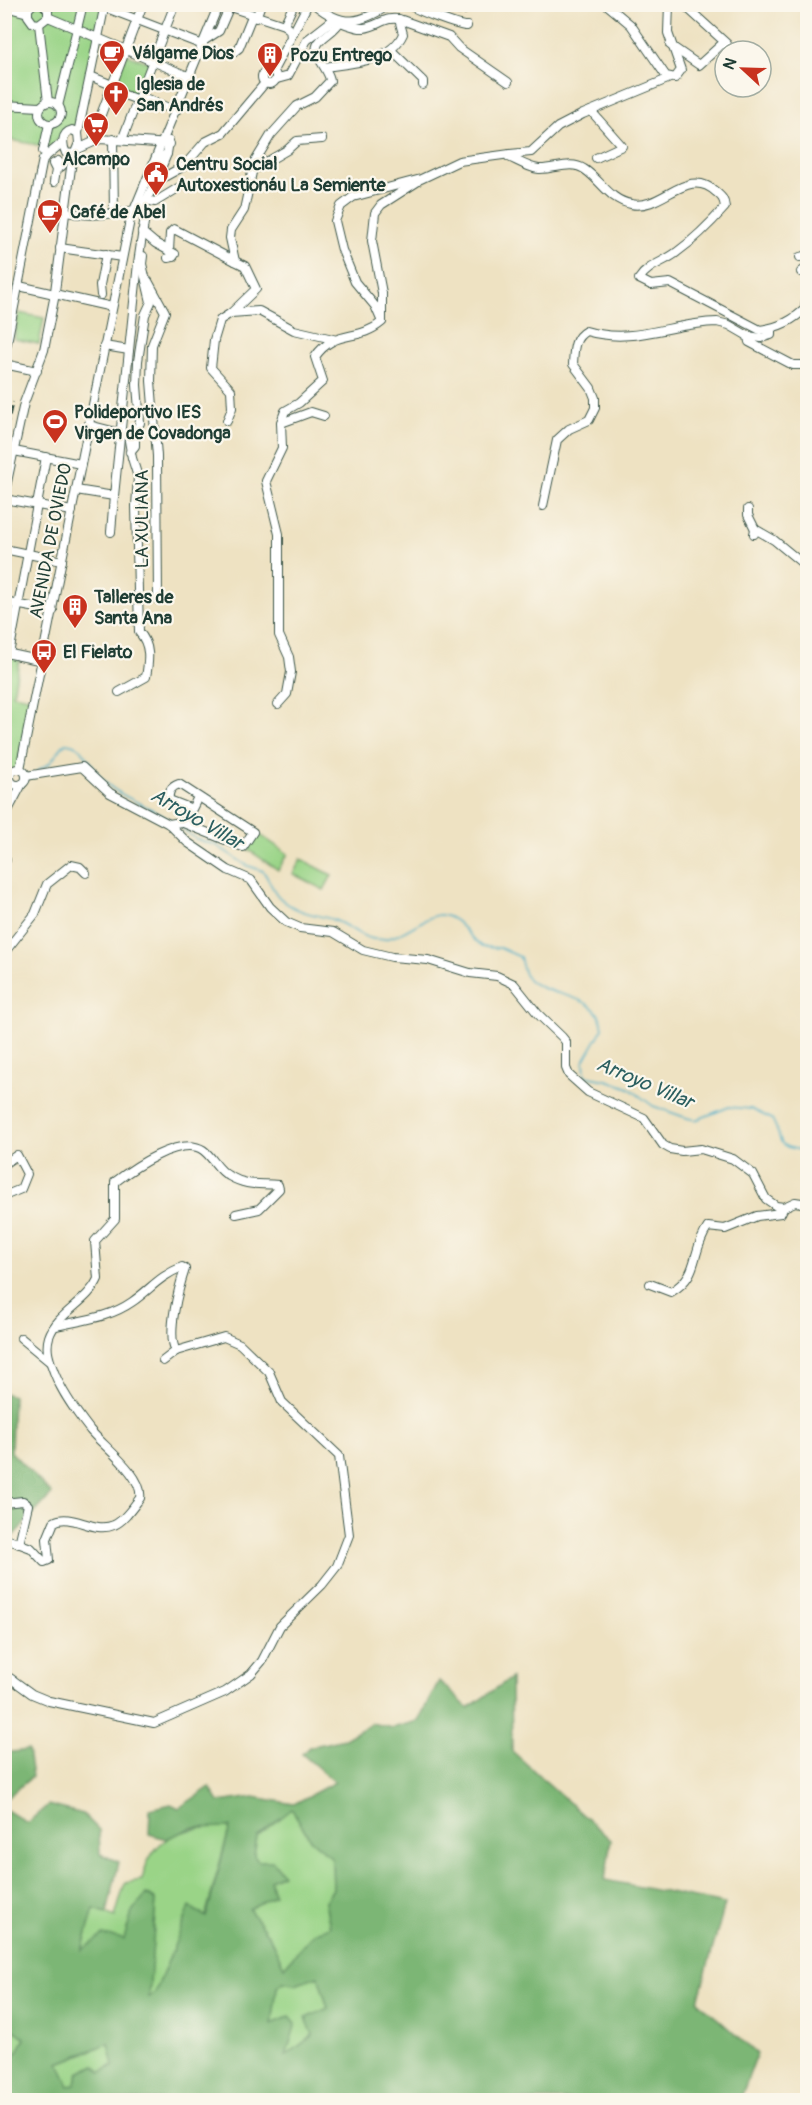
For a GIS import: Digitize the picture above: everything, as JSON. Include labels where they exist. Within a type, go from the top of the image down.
[{"type":"street","points":[[27,13],[33,4]]},
{"type":"street","points":[[43,4],[48,10],[48,17]]},
{"type":"street","points":[[49,124],[56,122],[60,116],[58,106],[83,4]]},
{"type":"street","points":[[93,141],[94,133],[143,4]]},
{"type":"street","points":[[114,213],[118,139],[139,98],[175,4]]},
{"type":"street","points":[[234,52],[239,48],[261,4]]},
{"type":"street","points":[[284,25],[294,4]]},
{"type":"street","points":[[308,4],[273,71],[264,73],[262,78],[265,83],[270,85],[277,79],[288,76],[307,40],[338,20],[364,20],[391,4]]},
{"type":"street","points":[[314,4],[338,20],[364,28],[383,20],[399,19],[449,37],[459,48],[508,82]]},
{"type":"street","points":[[408,4],[412,9],[440,16],[461,27],[467,26]]},
{"type":"street","points":[[436,4],[456,10],[471,8],[475,4]]},
{"type":"street","points":[[606,4],[634,28],[670,78]]},
{"type":"street","points":[[382,322],[382,293],[372,241],[375,213],[381,205],[423,178],[459,161],[531,152],[558,127],[680,75],[681,70],[670,45],[669,4]]},
{"type":"street","points":[[670,45],[699,65],[721,45],[727,45],[683,4]]},
{"type":"street","points":[[72,511],[4,498],[24,403],[39,368],[54,293],[71,156],[105,6],[165,30],[204,42]]},
{"type":"street","points":[[111,532],[129,350],[146,216],[145,204],[167,154],[166,134],[204,42],[219,31],[223,6],[284,25],[290,30],[291,37]]},
{"type":"street","points":[[5,7],[27,13],[31,21],[39,24]]},
{"type":"street","points":[[39,24],[48,17]]},
{"type":"street","points":[[48,17],[190,77]]},
{"type":"street","points":[[325,67],[362,62],[392,51],[403,34],[399,19]]},
{"type":"street","points":[[235,261],[230,238],[231,230],[244,210],[251,171],[271,135],[297,106],[326,87],[330,74],[318,57],[316,47],[338,20]]},
{"type":"street","points":[[39,24],[48,102]]},
{"type":"street","points":[[392,51],[423,81],[423,85]]},
{"type":"street","points":[[273,71],[277,79]]},
{"type":"street","points":[[90,76],[112,88],[176,111]]},
{"type":"street","points":[[155,182],[184,166],[205,142],[223,133],[265,83]]},
{"type":"street","points":[[48,102],[58,106]]},
{"type":"street","points":[[4,105],[40,107],[48,102]]},
{"type":"street","points":[[40,107],[39,117],[49,124]]},
{"type":"street","points":[[591,111],[622,146],[596,158]]},
{"type":"street","points":[[43,152],[49,124]]},
{"type":"street","points":[[4,358],[42,164],[46,156],[63,142],[66,134],[77,131],[93,141]]},
{"type":"street","points":[[53,151],[71,156],[93,141],[118,139],[156,144],[166,143]]},
{"type":"street","points":[[251,171],[287,150],[297,141],[322,139]]},
{"type":"street","points":[[63,142],[71,156]]},
{"type":"street","name":"AVENIDA DE OVIEDO","points":[[4,818],[43,661],[132,212],[156,159],[166,143]]},
{"type":"street","points":[[156,159],[167,154]]},
{"type":"street","points":[[510,154],[509,157],[538,169],[571,165],[583,168],[605,191],[630,204],[652,201],[693,182],[708,184],[724,199],[725,207],[703,232],[674,255],[646,268],[639,279],[651,285],[670,283],[760,330],[771,329],[795,319],[806,307],[807,282]]},
{"type":"street","points":[[54,182],[56,170]]},
{"type":"street","points":[[382,322],[375,306],[355,282],[336,233],[335,221],[341,206],[353,197],[423,178]]},
{"type":"street","points":[[65,211],[132,212],[178,188]]},
{"type":"street","points":[[143,233],[168,254],[170,233],[174,229],[245,266],[256,288],[231,313],[220,320],[212,365],[214,372],[231,386],[232,408],[227,421]]},
{"type":"street","points":[[130,452],[135,446],[135,431],[140,423],[137,385],[142,331],[151,302],[148,281],[142,264],[143,233]]},
{"type":"street","points":[[60,248],[122,257]]},
{"type":"street","points":[[102,300],[100,285],[106,254]]},
{"type":"street","name":"LA XULIANA","points":[[148,281],[165,312],[152,345],[158,600]]},
{"type":"street","points":[[19,286],[102,300],[112,308]]},
{"type":"street","points":[[231,313],[259,311],[294,330],[333,339]]},
{"type":"street","points":[[278,704],[287,694],[291,672],[289,657],[279,635],[279,534],[266,481],[282,448],[281,423],[285,411],[299,403],[323,381],[315,357],[324,345],[333,339],[372,330],[382,322]]},
{"type":"street","points":[[543,506],[557,440],[569,429],[589,420],[595,408],[595,398],[591,388],[573,364],[575,343],[580,334],[586,331],[607,337],[625,338],[717,322],[729,325],[748,336],[761,338],[771,335],[771,329]]},
{"type":"street","points":[[748,336],[749,342],[758,349],[793,365],[807,365]]},
{"type":"street","points":[[104,346],[129,350]]},
{"type":"street","points":[[4,364],[39,368]]},
{"type":"street","points":[[281,423],[311,412],[324,416]]},
{"type":"street","points":[[89,425],[121,431]]},
{"type":"street","name":"LA XULIANA","points":[[119,692],[146,677],[149,662],[148,646],[139,632],[136,506],[138,477],[130,452],[128,435],[121,431]]},
{"type":"street","points":[[14,452],[81,464]]},
{"type":"street","points":[[43,661],[7,653],[46,457]]},
{"type":"street","points":[[76,490],[114,496]]},
{"type":"street","points":[[748,509],[754,532],[774,540],[807,568]]},
{"type":"street","points":[[4,549],[62,561]]},
{"type":"street","points":[[4,602],[52,611]]},
{"type":"street","points":[[14,774],[82,767],[110,793],[173,824],[243,847],[254,832],[198,798]]},
{"type":"street","points":[[173,824],[187,842],[228,870],[251,880],[270,907],[293,925],[315,931],[333,932],[363,950],[392,957],[428,960],[470,973],[497,976],[514,984],[538,1014],[566,1042],[566,1068],[569,1075],[588,1092],[644,1118],[655,1135],[670,1149],[682,1151],[701,1149],[733,1159],[753,1174],[766,1199],[776,1206],[784,1207],[795,1202],[807,1204]]},
{"type":"street","points":[[4,953],[35,914],[47,884],[70,865],[80,867],[86,873]]},
{"type":"street","points":[[4,1538],[31,1548],[44,1562],[49,1560],[47,1539],[54,1522],[65,1519],[93,1527],[109,1527],[122,1519],[140,1498],[140,1489],[132,1475],[89,1428],[57,1384],[50,1362],[48,1340],[56,1326],[96,1283],[99,1272],[95,1241],[115,1219],[115,1182],[168,1150],[191,1146],[203,1150],[220,1170],[236,1180],[260,1186],[278,1185],[279,1189],[259,1209],[236,1214]]},
{"type":"street","points":[[4,1164],[17,1155],[27,1174],[21,1189],[4,1196]]},
{"type":"street","points":[[650,1284],[671,1292],[685,1284],[690,1277],[702,1236],[708,1227],[725,1228],[757,1216],[781,1213],[784,1207]]},
{"type":"street","points":[[56,1326],[114,1312],[131,1303],[154,1281],[183,1267],[185,1269],[178,1293],[172,1333],[176,1351]]},
{"type":"street","points":[[4,1679],[14,1680],[32,1694],[49,1701],[154,1723],[225,1692],[251,1674],[262,1660],[273,1635],[322,1585],[337,1566],[349,1535],[339,1456],[282,1402],[274,1378],[240,1344],[224,1337],[176,1351],[164,1361]]},
{"type":"street","points":[[21,1338],[50,1362]]},
{"type":"street","points":[[4,1503],[23,1501],[28,1505],[19,1544]]},
{"type":"green space","points":[[5,5],[105,5],[79,126],[65,128],[54,145],[48,147],[5,139]]},
{"type":"green space","points":[[126,54],[150,63],[136,98],[112,89]]},
{"type":"green space","points":[[19,313],[44,318],[39,344],[14,339]]},
{"type":"green space","points":[[4,653],[20,656],[13,694],[34,698],[17,769],[14,770],[7,765],[11,762],[5,748],[9,745],[4,734]]},
{"type":"green space","points":[[256,832],[288,854],[278,870],[246,848]]},
{"type":"green space","points":[[301,859],[332,875],[324,890],[293,874]]},
{"type":"green space","points":[[4,1393],[13,1396],[11,1452],[52,1494],[12,1537],[5,1535]]},
{"type":"green space","points":[[511,1678],[512,1751],[611,1840],[605,1880],[725,1904],[698,2001],[757,2054],[740,2100],[5,2100],[5,2059],[18,2052],[25,2038],[16,2031],[5,2033],[5,1809],[27,1823],[48,1805],[83,1814],[99,1830],[100,1854],[119,1862],[107,1913],[94,1909],[82,1950],[103,1935],[124,1939],[132,1912],[146,1894],[156,1900],[149,1997],[155,1993],[190,1907],[206,1917],[230,1827],[191,1828],[166,1839],[149,1834],[150,1809],[171,1804],[179,1808],[210,1787],[219,1802],[254,1797],[294,1804],[335,1782],[302,1754],[309,1747],[345,1739],[372,1723],[392,1728],[418,1721],[439,1681],[468,1708]],"holes":[[[292,1809],[310,1839],[332,1858],[333,1889],[325,1901],[330,1927],[314,1933],[284,1967],[269,1936],[249,1909],[274,1895],[270,1880],[283,1874],[273,1861],[258,1861],[254,1856],[257,1837]],[[318,1976],[328,2008],[306,2018],[313,2035],[286,2056],[296,2023],[290,2016],[272,2024],[277,1987],[283,1982],[295,1984]],[[109,2043],[114,2065],[101,2072],[95,2065],[79,2073],[75,2085],[69,2086],[59,2063]]]},
{"type":"green space","points":[[28,1750],[32,1777],[5,1799],[5,1753]]},
{"type":"green space","points":[[292,1808],[310,1839],[332,1858],[333,1889],[325,1901],[330,1928],[314,1933],[284,1967],[269,1936],[249,1909],[274,1895],[258,1861],[253,1856],[257,1837]]},
{"type":"green space","points":[[230,1826],[205,1917],[190,1908],[155,1993],[148,1998],[156,1900],[147,1894],[132,1912],[125,1939],[82,1951],[94,1908],[115,1917],[125,1883],[142,1880],[154,1851],[163,1842],[186,1831]]},
{"type":"green space","points":[[318,1975],[328,2008],[313,2035],[285,2057],[272,2025],[277,1987],[283,1982],[295,1984]]},
{"type":"green space","points":[[16,2031],[25,2038],[18,2052],[5,2059],[5,2033]]},
{"type":"green space","points":[[109,2043],[114,2065],[101,2072],[95,2065],[79,2073],[75,2085],[69,2087],[59,2063]]},
{"type":"waterway","name":"Arroyo Villar","points":[[37,771],[50,763],[65,743],[72,744],[83,751],[99,775],[110,786],[126,797],[171,820]]},
{"type":"waterway","name":"Arroyo Villar","points":[[177,825],[196,839],[216,845],[246,865],[263,871],[278,895],[286,903],[304,912],[338,922],[365,937],[389,938],[434,916],[446,916],[452,919],[482,947],[500,948],[520,957],[526,977],[537,985],[583,1002],[599,1016],[603,1028],[584,1061],[585,1076],[607,1080],[629,1088],[653,1106],[696,1120],[729,1107],[751,1109],[772,1119],[780,1140],[785,1146],[808,1151]]},
{"type":"railway","points":[[4,442],[13,402]]},
{"type":"place","name":"Válgame Dios","points":[[112,76]]},
{"type":"place","name":"Pozu Entrego","points":[[270,78]]},
{"type":"place","name":"Iglesia de San Andrés","points":[[116,117]]},
{"type":"place","name":"Alcampo","points":[[96,148]]},
{"type":"place","name":"Centru Social Autoxestionáu La Semiente","points":[[156,197]]},
{"type":"place","name":"Café de Abel","points":[[50,235]]},
{"type":"place","name":"Polideportivo IES Virgen de Covadonga","points":[[55,445]]},
{"type":"place","name":"Talleres de Santa Ana","points":[[75,630]]},
{"type":"place","name":"El Fielato","points":[[44,675]]}]
